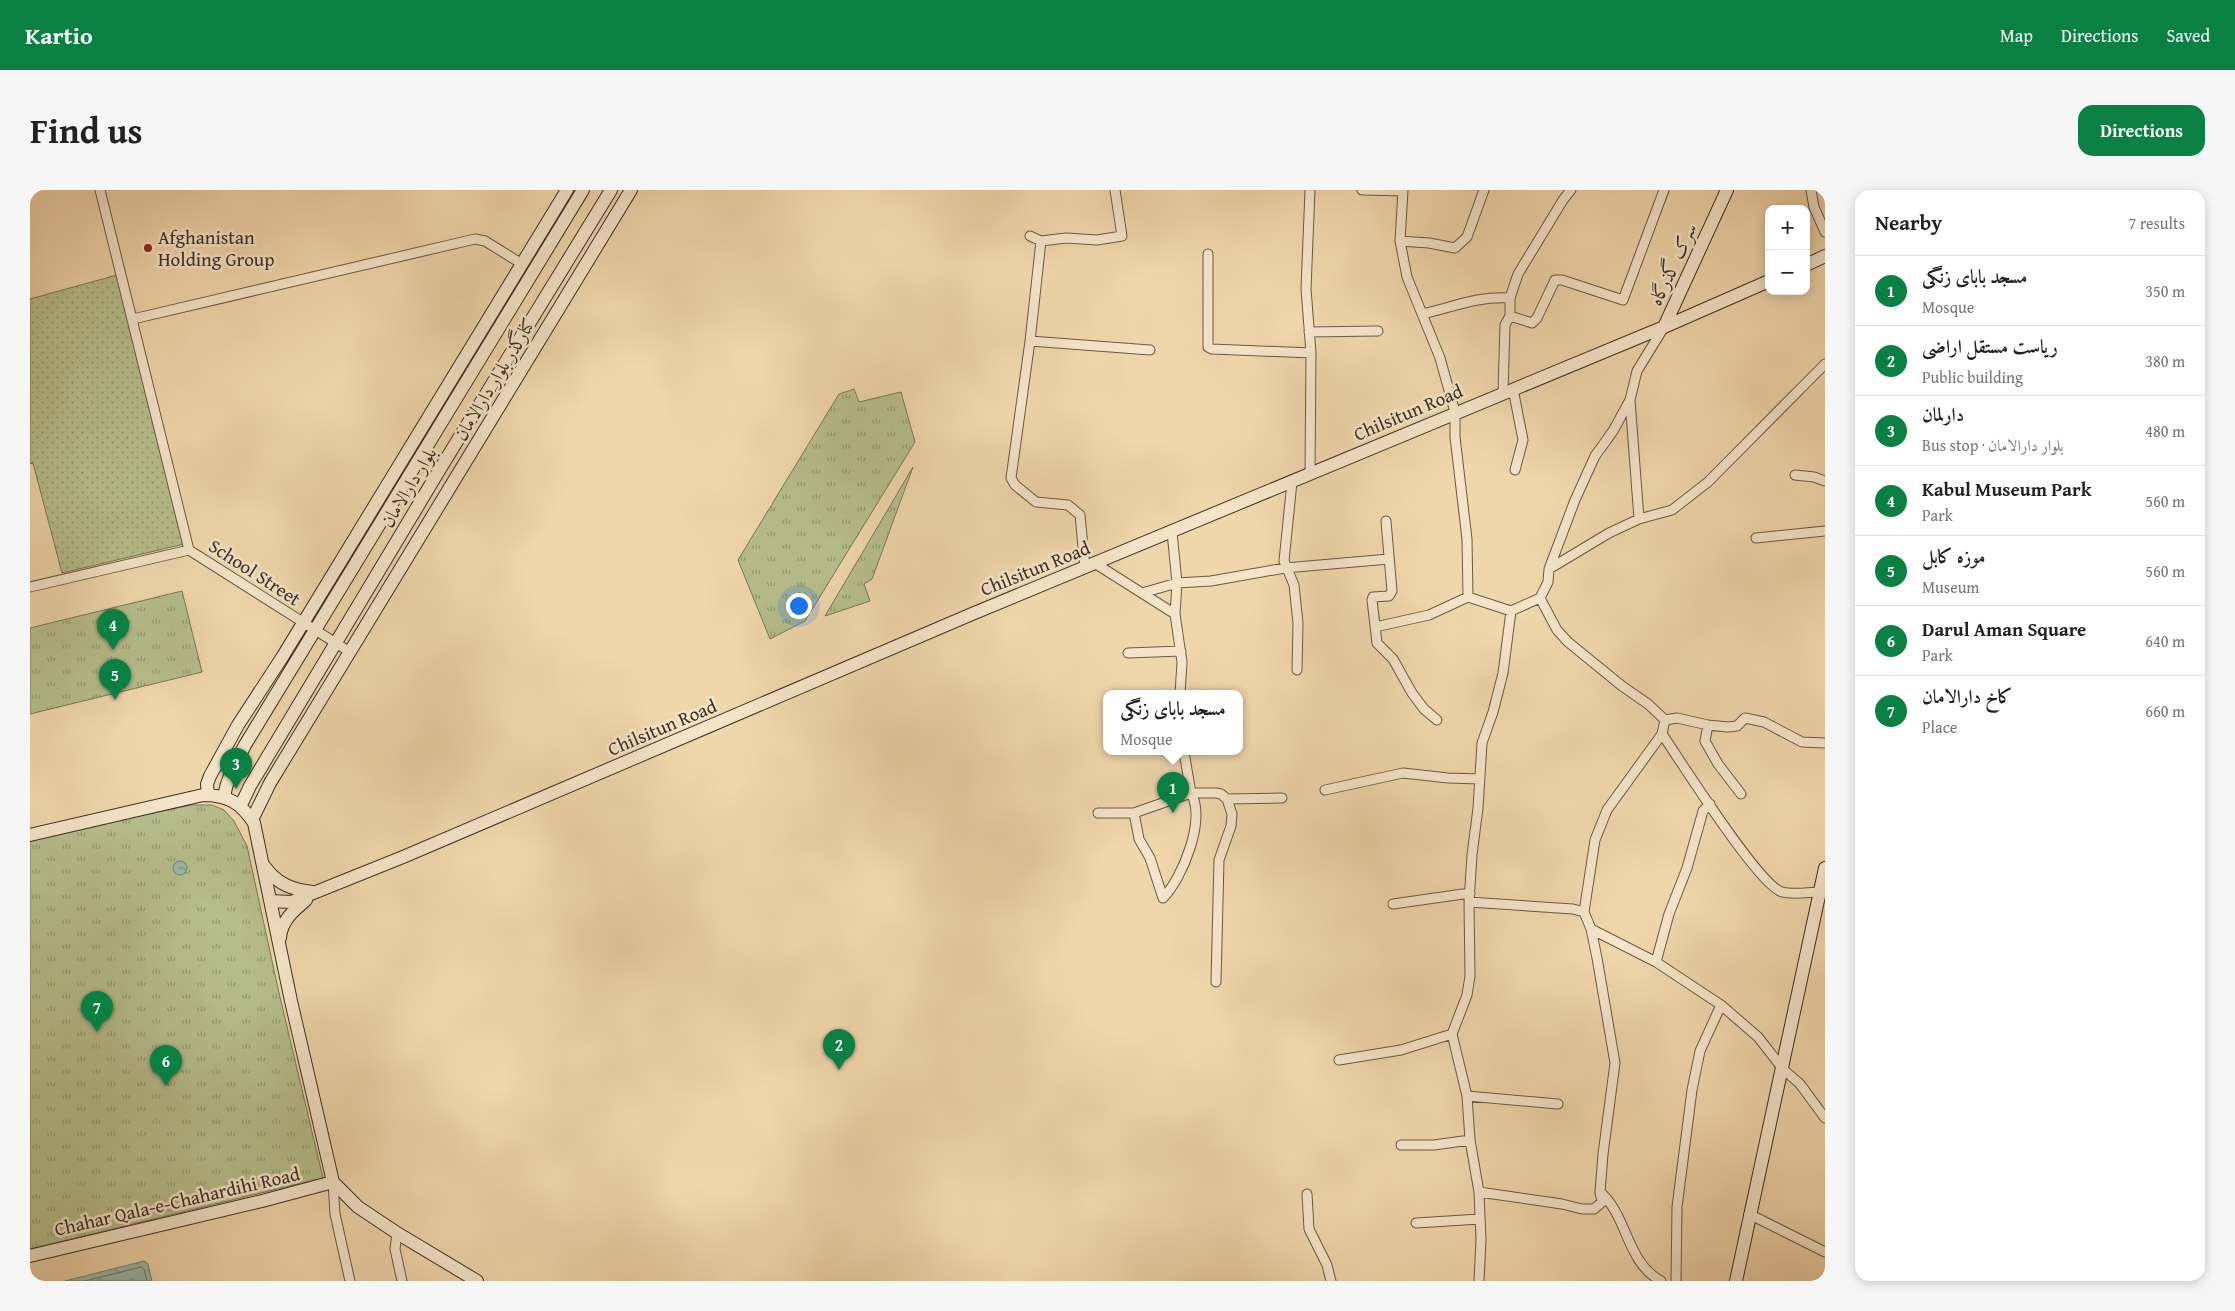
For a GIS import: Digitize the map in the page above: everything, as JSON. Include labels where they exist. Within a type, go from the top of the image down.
[{"type":"main road","name":"کنارگذر بلوار دارالامان","points":[[208,795],[207,784],[220,756],[567,190]]},
{"type":"main road","name":"بلوار دارالامان","points":[[224,797],[226,782],[231,770],[423,450],[583,190]]},
{"type":"main road","name":"بلوار دارالامان","points":[[241,806],[250,786],[611,190]]},
{"type":"main road","name":"کنارگذر بلوار دارالامان","points":[[252,820],[270,783],[630,190]]},
{"type":"main road","name":"سرک گذرگاه","points":[[1664,327],[1727,190]]},
{"type":"main road","points":[[1810,263],[1825,256]]},
{"type":"main road","name":"Chilsitun Road","points":[[316,893],[972,614],[1292,482],[1455,412],[1664,327],[1765,283]]},
{"type":"main road","points":[[30,836],[208,795],[224,797],[241,806],[252,820],[264,865],[281,954],[333,1182],[358,1207],[397,1233],[478,1281]]},
{"type":"main road","points":[[264,865],[271,876],[280,883],[298,890],[316,893]]},
{"type":"main road","points":[[1736,1281],[1825,869]]},
{"type":"main road","points":[[271,901],[291,902],[316,893]]},
{"type":"main road","points":[[281,954],[280,935],[284,924],[293,911],[316,893]]},
{"type":"main road","name":"Chahar Qala-e-Chahardihi Road","points":[[30,1256],[262,1201],[333,1182]]},
{"type":"street","points":[[30,587],[189,550],[100,190]]},
{"type":"street","points":[[1030,236],[1042,241],[1066,238],[1097,240],[1122,236],[1115,190]]},
{"type":"street","points":[[1310,190],[1306,289],[1311,353],[1310,474]]},
{"type":"street","points":[[1362,190],[1403,191],[1400,241],[1406,277],[1440,358],[1455,412],[1455,437],[1466,539],[1468,598]]},
{"type":"street","points":[[1400,241],[1430,243],[1455,248],[1468,237],[1484,190]]},
{"type":"street","points":[[1515,470],[1523,440],[1508,391],[1504,342],[1505,325],[1510,316],[1510,298],[1518,274],[1563,200],[1572,190]]},
{"type":"street","points":[[1510,316],[1532,323],[1537,318],[1555,280],[1562,280],[1623,300],[1664,190]]},
{"type":"street","points":[[1811,190],[1814,207],[1825,232]]},
{"type":"street","points":[[133,320],[475,239],[484,241],[522,264]]},
{"type":"street","points":[[1042,241],[1011,478],[1015,485],[1036,502],[1068,505],[1080,515],[1091,566],[1142,593],[1175,614]]},
{"type":"street","points":[[1208,254],[1208,346],[1212,349],[1311,353]]},
{"type":"street","points":[[1422,314],[1448,308],[1458,303],[1492,297],[1510,298]]},
{"type":"street","points":[[1375,627],[1429,614],[1468,598],[1511,611],[1540,598],[1548,582],[1549,569],[1575,500],[1595,456],[1630,400],[1638,372],[1664,327]]},
{"type":"street","points":[[1309,332],[1378,332]]},
{"type":"street","points":[[1030,341],[1150,350]]},
{"type":"street","points":[[1549,569],[1602,537],[1639,519],[1672,510],[1708,482],[1825,364]]},
{"type":"street","points":[[1630,400],[1639,519]]},
{"type":"street","points":[[1795,475],[1814,476],[1825,481]]},
{"type":"street","points":[[1292,482],[1284,561],[1285,568],[1294,585],[1298,623],[1297,670]]},
{"type":"street","points":[[1386,521],[1392,591],[1389,596],[1373,597],[1372,600],[1377,643],[1393,659],[1412,693],[1424,709],[1437,720]]},
{"type":"street","points":[[1756,538],[1825,531]]},
{"type":"street","points":[[1172,532],[1177,582],[1175,614],[1181,651],[1180,690]]},
{"type":"street","name":"School Street","points":[[189,550],[350,652]]},
{"type":"street","points":[[1142,593],[1177,582],[1211,581],[1285,568],[1389,559]]},
{"type":"street","points":[[1540,598],[1557,630],[1568,642],[1622,686],[1648,704],[1664,720]]},
{"type":"street","points":[[1480,1281],[1481,1240],[1478,1192],[1470,1140],[1467,1096],[1452,1034],[1467,995],[1470,976],[1469,898],[1482,743],[1493,712],[1503,673],[1511,611]]},
{"type":"street","points":[[1128,653],[1181,651]]},
{"type":"street","points":[[1664,720],[1677,718],[1708,725],[1728,727],[1737,726],[1745,718],[1771,726],[1802,742],[1825,743]]},
{"type":"street","points":[[1478,1192],[1588,1209],[1594,1209],[1602,1202],[1600,1192],[1615,1063],[1591,928],[1584,912],[1595,840],[1607,810],[1662,734],[1664,720]]},
{"type":"street","points":[[1708,725],[1705,741],[1718,764],[1741,794]]},
{"type":"street","points":[[1662,734],[1742,851],[1776,889],[1782,893],[1820,892]]},
{"type":"street","points":[[1134,813],[1139,839],[1150,858],[1163,898],[1183,870],[1190,852],[1194,826],[1194,799],[1191,793],[1185,755]]},
{"type":"street","points":[[1325,790],[1403,773],[1480,779]]},
{"type":"street","points":[[1098,813],[1134,813],[1191,793],[1216,793],[1227,799],[1282,798]]},
{"type":"street","points":[[1216,982],[1219,860],[1231,826],[1232,814],[1227,799]]},
{"type":"street","points":[[1656,962],[1669,914],[1687,868],[1703,812],[1710,804]]},
{"type":"street","points":[[1393,904],[1469,898],[1573,909],[1584,912]]},
{"type":"street","points":[[1591,928],[1656,962],[1721,1005],[1758,1037],[1783,1069],[1800,1084],[1825,1118]]},
{"type":"street","points":[[1676,1281],[1677,1207],[1692,1090],[1700,1051],[1721,1005]]},
{"type":"street","points":[[1339,1060],[1401,1050],[1452,1034]]},
{"type":"street","points":[[1467,1096],[1558,1104]]},
{"type":"street","points":[[1401,1145],[1434,1145],[1470,1140]]},
{"type":"street","points":[[333,1182],[334,1214],[350,1281]]},
{"type":"street","points":[[1600,1192],[1610,1201],[1634,1254],[1654,1277],[1661,1281]]},
{"type":"street","points":[[1307,1194],[1310,1229],[1327,1265],[1332,1281]]},
{"type":"street","points":[[1749,1214],[1825,1252]]},
{"type":"street","points":[[1416,1223],[1480,1219]]},
{"type":"street","points":[[397,1233],[395,1249],[402,1281]]},
{"type":"green space","points":[[124,273],[184,544],[62,573],[33,463],[30,464],[30,299]]},
{"type":"green space","points":[[854,389],[859,402],[901,392],[915,442],[805,621],[770,639],[738,560],[839,394]]},
{"type":"green space","points":[[913,467],[872,579],[864,584],[870,601],[825,616]]},
{"type":"green space","points":[[182,591],[202,672],[30,714],[30,628]]},
{"type":"green space","points":[[191,805],[212,805],[224,810],[234,821],[247,846],[279,993],[323,1178],[30,1249],[30,839]]},
{"type":"water","points":[[177,861],[183,861],[187,868],[183,875],[177,875],[173,871],[173,865]]},
{"type":"water","points":[[144,1261],[148,1264],[152,1281],[65,1281]]},
{"type":"place","name":"Afghanistan Holding Group","points":[[148,248]]},
{"type":"place","name":"Kabul Museum Park","points":[[113,650]]},
{"type":"place","name":"موزه کابل","points":[[115,700]]},
{"type":"place","name":"دارلمان","points":[[236,789]]},
{"type":"place","name":"مسجد بابای زنگی","points":[[1173,813]]},
{"type":"place","name":"کاخ دارالامان","points":[[97,1032]]},
{"type":"place","name":"ریاست مستقل اراضی","points":[[839,1070]]},
{"type":"place","name":"Darul Aman Square","points":[[166,1086]]}]
